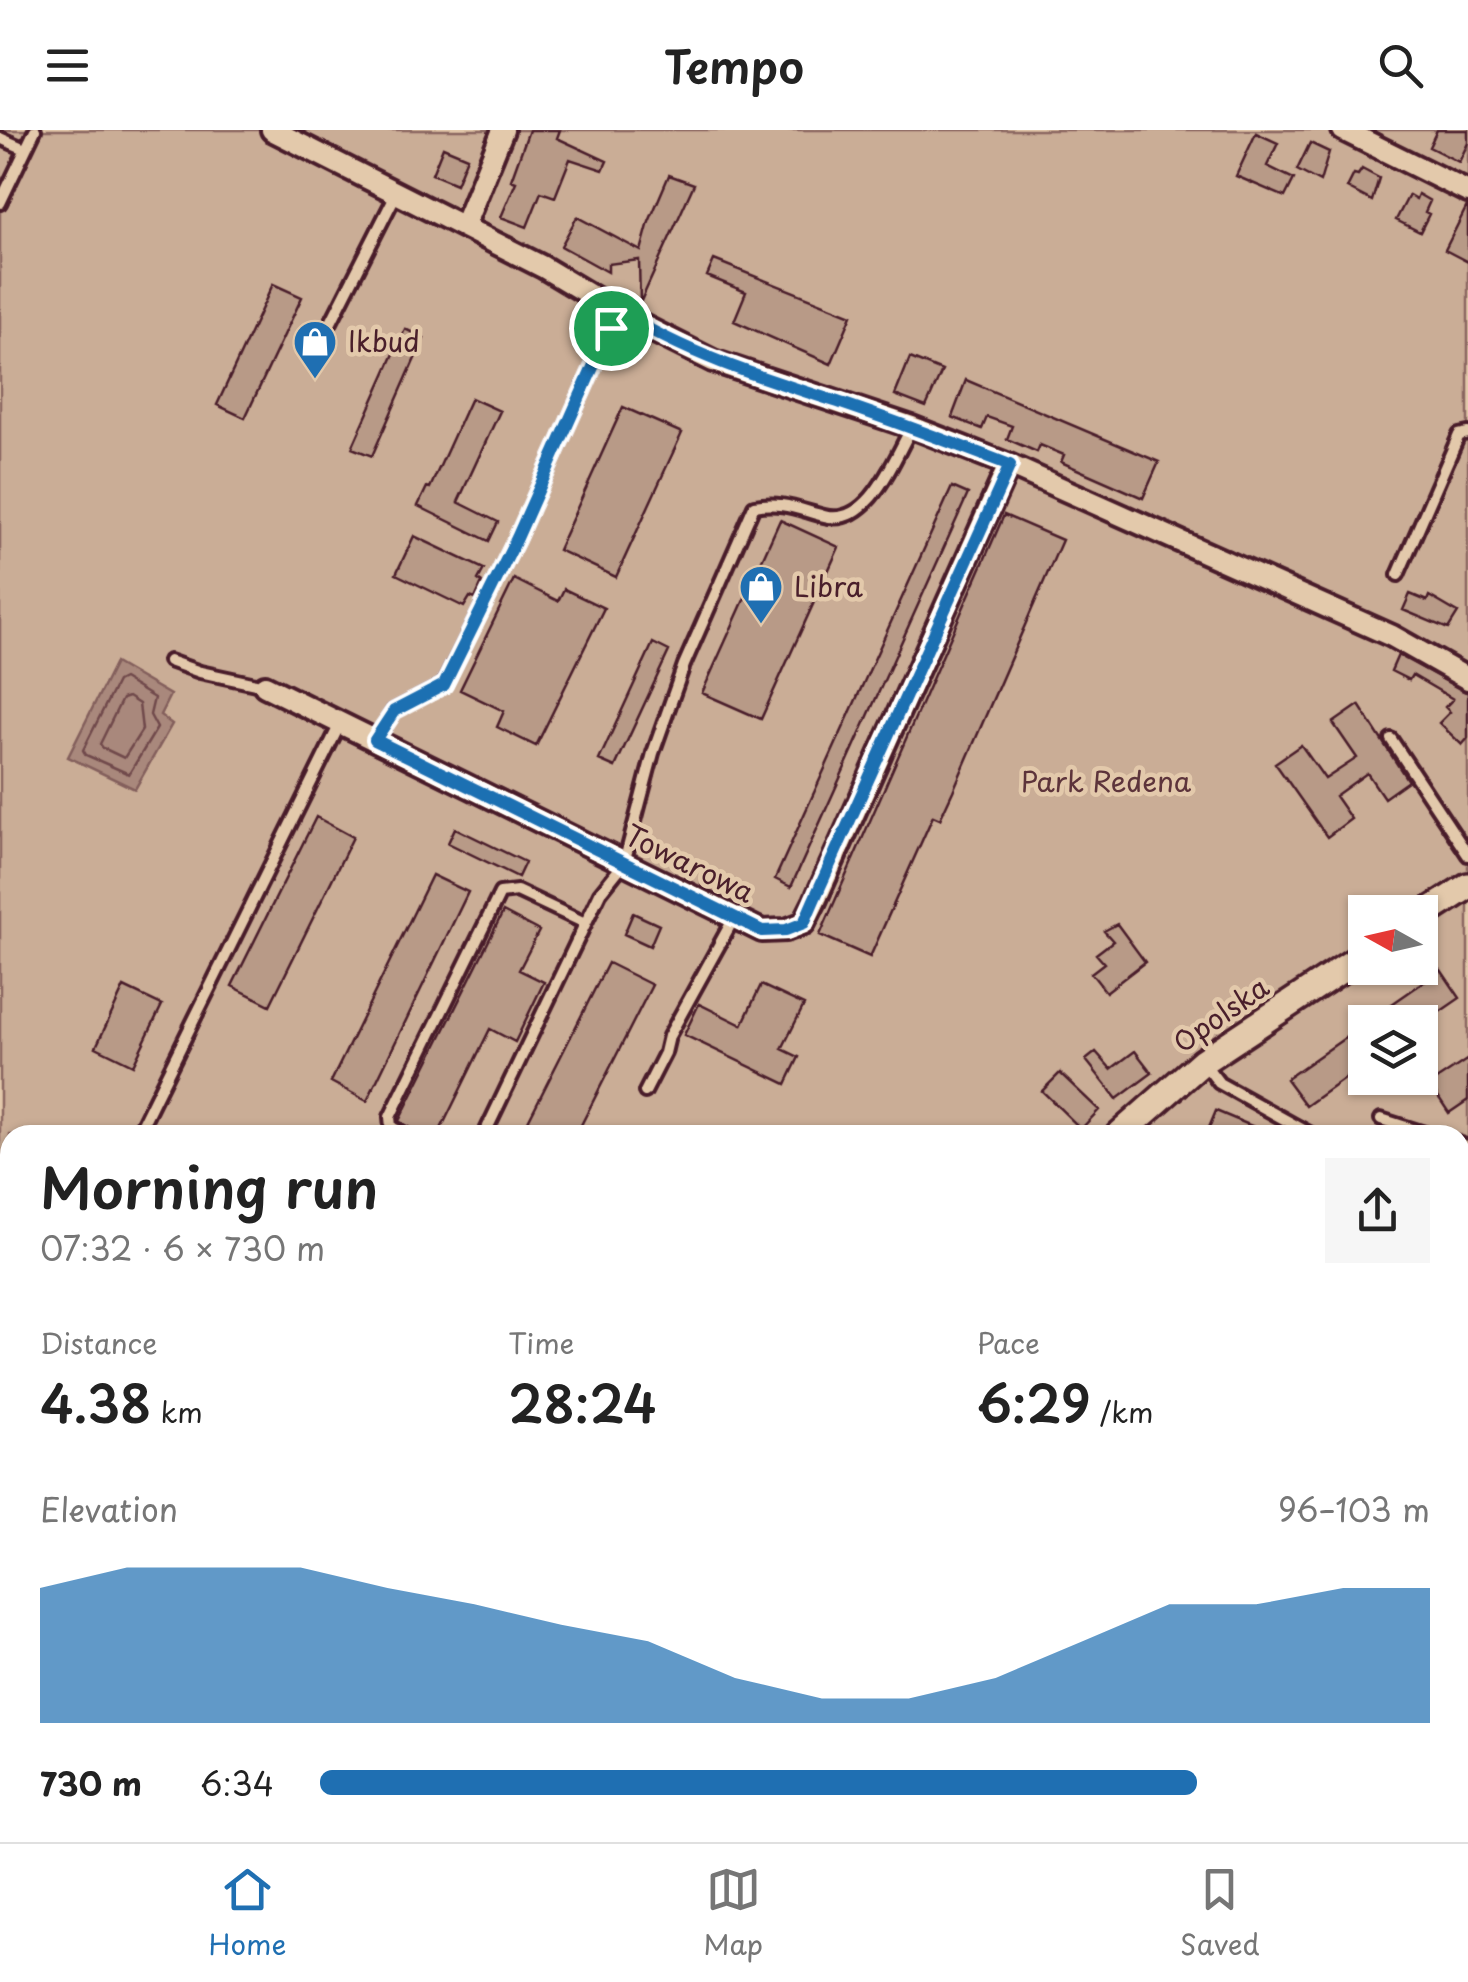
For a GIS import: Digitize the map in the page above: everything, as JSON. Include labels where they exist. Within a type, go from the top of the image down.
[{"type":"street","points":[[272,130],[310,138],[398,191],[672,341],[736,370],[912,427],[1010,465],[1392,636],[1468,679]]},
{"type":"street","points":[[464,226],[504,130]]},
{"type":"street","points":[[1343,130],[1468,192]]},
{"type":"street","name":"Towarowa","points":[[265,686],[762,931],[786,930],[804,923],[1010,465]]},
{"type":"street","points":[[1438,906],[1468,886]]},
{"type":"street","name":"Opolska","points":[[1130,1125],[1203,1061],[1348,965]]},
{"type":"lane","points":[[0,203],[34,130]]},
{"type":"lane","points":[[0,138],[25,149]]},
{"type":"lane","points":[[324,336],[398,191]]},
{"type":"lane","points":[[375,740],[394,711],[444,685],[517,538],[618,311]]},
{"type":"lane","points":[[489,1125],[600,894],[624,863],[653,752],[684,664],[754,506],[777,502],[831,518],[856,513],[874,492],[912,427]]},
{"type":"lane","points":[[1398,575],[1459,435],[1468,433]]},
{"type":"lane","points":[[169,660],[200,672],[265,686]]},
{"type":"lane","points":[[144,1123],[340,724]]},
{"type":"lane","points":[[1392,740],[1468,854]]},
{"type":"lane","points":[[391,1125],[390,1117],[500,893],[518,891],[586,923]]},
{"type":"lane","points":[[645,1092],[670,1036],[734,917]]},
{"type":"lane","points":[[1203,1061],[1220,1083],[1295,1125]]},
{"type":"lane","points":[[1381,1119],[1400,1125]]},
{"type":"green space","name":"Park Redena","points":[[0,130],[1468,130],[1468,1125],[0,1125]]},
{"type":"water","points":[[115,663],[170,695],[160,715],[172,724],[135,789],[68,757]]},
{"type":"building","points":[[529,130],[560,130],[557,138],[607,161],[603,170],[570,159],[555,197],[541,192],[527,227],[501,217],[516,182],[511,180]]},
{"type":"building","points":[[1437,130],[1468,130],[1468,143],[1459,162],[1429,147]]},
{"type":"building","points":[[1256,133],[1278,143],[1267,166],[1294,179],[1285,197],[1236,176]]},
{"type":"building","points":[[1310,143],[1329,152],[1320,182],[1297,170]]},
{"type":"building","points":[[443,147],[467,157],[456,184],[432,174]]},
{"type":"building","points":[[1362,169],[1379,178],[1372,201],[1347,188],[1354,174]]},
{"type":"building","points":[[669,175],[694,184],[640,303],[639,260],[608,264],[608,272],[561,246],[577,217],[641,251]]},
{"type":"building","points":[[1418,194],[1430,201],[1425,212],[1429,214],[1420,232],[1396,220],[1409,195],[1416,199]]},
{"type":"building","points":[[1468,206],[1468,262],[1445,250]]},
{"type":"building","points":[[714,260],[852,315],[831,364],[734,321],[746,292],[707,276]]},
{"type":"building","points":[[273,284],[302,297],[245,418],[217,405]]},
{"type":"building","points":[[405,329],[424,338],[372,456],[352,448]]},
{"type":"building","points":[[910,358],[942,371],[926,407],[895,395]]},
{"type":"building","points":[[966,380],[1159,462],[1143,498],[1061,462],[1064,455],[1040,445],[1037,452],[1007,439],[1012,426],[987,417],[982,429],[952,417]]},
{"type":"building","points":[[471,398],[500,411],[458,502],[498,522],[489,541],[418,506]]},
{"type":"building","points":[[623,407],[682,433],[616,577],[558,550]]},
{"type":"building","points":[[952,487],[968,494],[791,887],[775,879]]},
{"type":"building","points":[[1004,515],[1062,540],[953,791],[940,819],[933,816],[870,957],[820,935]]},
{"type":"building","points":[[780,520],[839,547],[761,719],[702,693]]},
{"type":"building","points":[[414,536],[484,569],[475,599],[470,597],[464,607],[396,574]]},
{"type":"building","points":[[514,579],[558,601],[564,589],[604,608],[536,746],[497,727],[504,711],[460,690]]},
{"type":"building","points":[[1410,594],[1427,601],[1429,596],[1458,613],[1448,629],[1403,610]]},
{"type":"building","points":[[653,643],[669,651],[615,767],[599,760]]},
{"type":"building","points":[[1398,655],[1468,693],[1468,738],[1462,745],[1439,723],[1450,712],[1445,707],[1453,699],[1412,675],[1409,680],[1391,671]]},
{"type":"building","points":[[1359,705],[1408,781],[1384,798],[1367,773],[1335,796],[1351,819],[1327,837],[1275,763],[1301,745],[1325,779],[1357,758],[1333,723]]},
{"type":"building","points":[[316,817],[353,837],[270,1005],[232,986]]},
{"type":"building","points":[[455,828],[525,862],[518,877],[448,843]]},
{"type":"building","points":[[432,875],[468,892],[367,1101],[331,1082]]},
{"type":"building","points":[[503,912],[539,931],[519,970],[544,982],[515,1042],[490,1029],[443,1125],[405,1125],[399,1121]]},
{"type":"building","points":[[633,913],[659,925],[650,946],[624,934]]},
{"type":"building","points":[[1117,924],[1145,962],[1106,992],[1091,973],[1104,963],[1096,954],[1113,941],[1104,931]]},
{"type":"building","points":[[608,963],[652,985],[581,1125],[526,1125]]},
{"type":"building","points":[[1441,970],[1460,998],[1438,1013],[1438,1005],[1391,1005],[1419,985],[1438,985]]},
{"type":"building","points":[[761,985],[804,1005],[782,1049],[799,1057],[786,1084],[684,1035],[699,1004],[742,1025]]},
{"type":"building","points":[[124,987],[162,1005],[133,1065],[96,1047]]},
{"type":"building","points":[[1348,1036],[1348,1076],[1306,1106],[1286,1079]]},
{"type":"building","points":[[1135,1051],[1152,1073],[1117,1099],[1086,1060],[1096,1052],[1111,1069]]},
{"type":"building","points":[[1468,1059],[1468,1100],[1449,1113],[1437,1095],[1438,1079]]},
{"type":"building","points":[[1060,1073],[1099,1110],[1085,1125],[1077,1125],[1042,1091]]},
{"type":"building","points":[[1216,1111],[1249,1125],[1210,1125]]},
{"type":"place","name":"Ikbud","points":[[315,380]]},
{"type":"place","name":"Libra","points":[[761,625]]},
{"type":"route","points":[[618,311],[736,370],[912,427],[1010,465],[804,923],[786,930],[762,931],[375,740],[394,711],[444,685],[517,538],[611,328],[618,311]]}]
